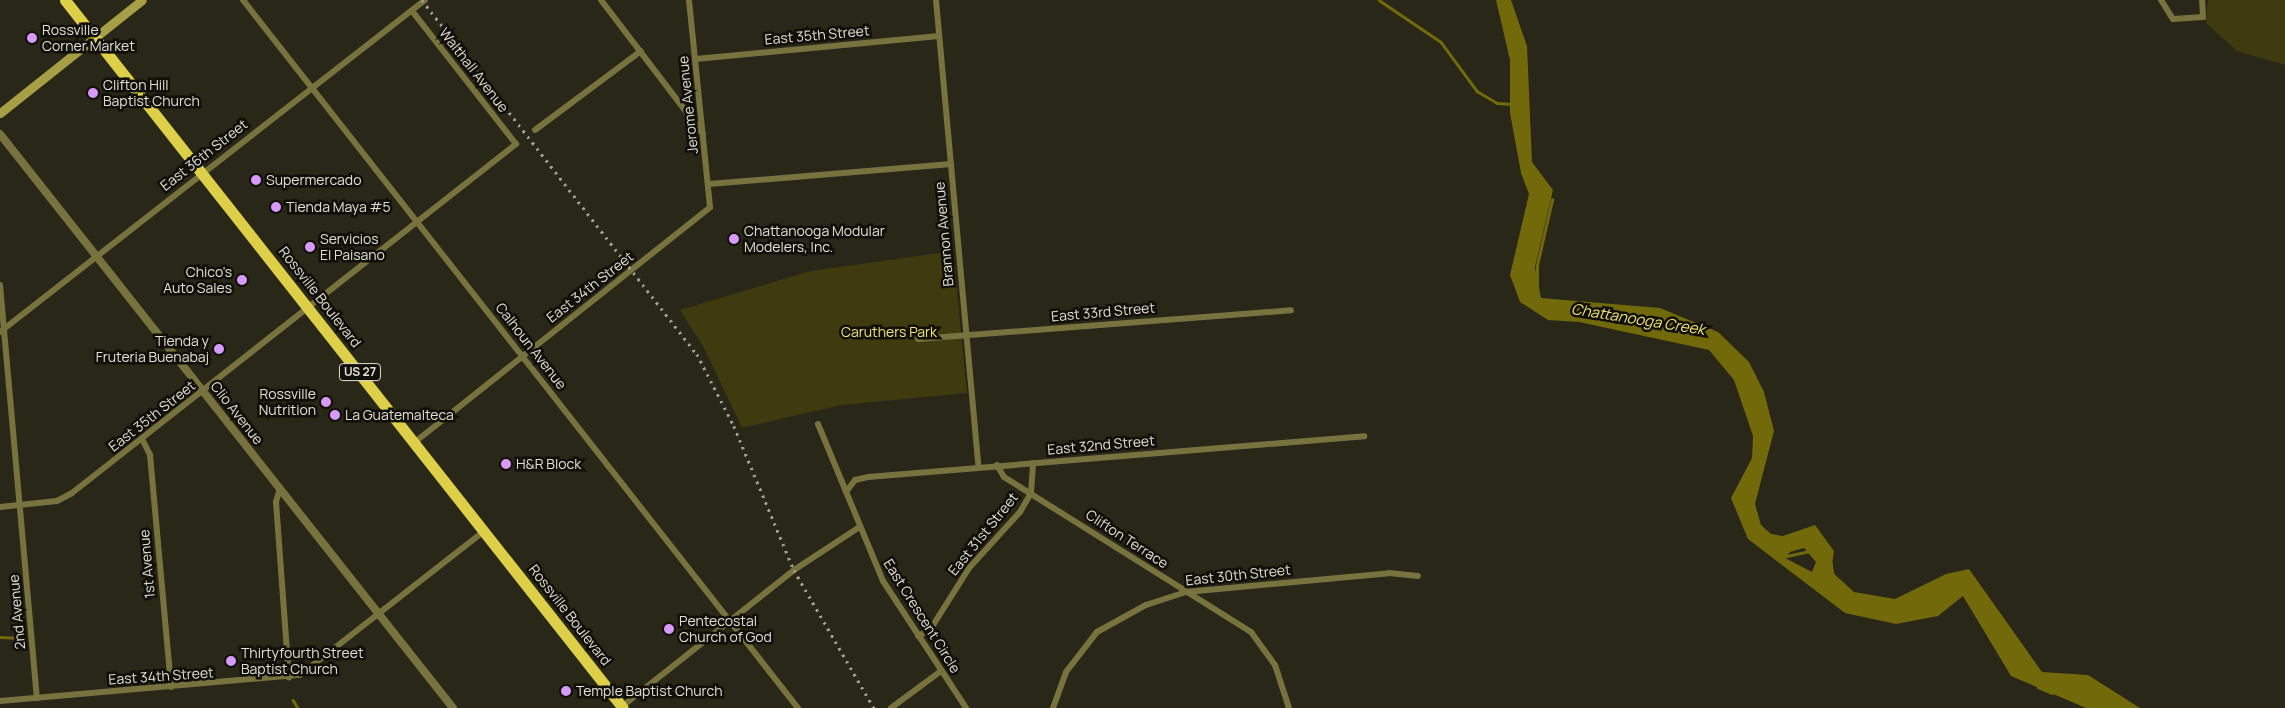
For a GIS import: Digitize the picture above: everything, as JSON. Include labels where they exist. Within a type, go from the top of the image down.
[{"type":"highway","name":"Rossville Boulevard","points":[[65,0],[622,707]]},
{"type":"main road","points":[[0,113],[142,0]]},
{"type":"street","name":"Calhoun Avenue","points":[[242,0],[312,86],[798,708]]},
{"type":"street","name":"East 36th Street","points":[[2,332],[202,172],[425,0]]},
{"type":"street","points":[[601,0],[704,135]]},
{"type":"street","name":"Jerome Avenue","points":[[689,0],[710,207]]},
{"type":"street","name":"Brannon Avenue","points":[[936,0],[978,466]]},
{"type":"street","points":[[2162,0],[2173,19],[2203,17],[2202,0]]},
{"type":"street","name":"Walthall Avenue","points":[[412,11],[516,144]]},
{"type":"street","name":"East 35th Street","points":[[696,59],[940,36]]},
{"type":"street","points":[[535,130],[641,51]]},
{"type":"street","name":"Clio Avenue","points":[[0,134],[453,708]]},
{"type":"street","name":"East 35th Street","points":[[0,507],[64,498],[142,440],[516,144]]},
{"type":"street","points":[[709,184],[951,164]]},
{"type":"street","name":"East 34th Street","points":[[415,442],[710,207]]},
{"type":"street","name":"2nd Avenue","points":[[0,285],[2,332],[37,698]]},
{"type":"street","name":"East 33rd Street","points":[[918,340],[1291,310]]},
{"type":"street","name":"East Crescent Circle","points":[[818,424],[846,492],[858,528],[883,581],[966,708]]},
{"type":"street","name":"East 32nd Street","points":[[846,492],[855,480],[868,477],[978,466],[1364,436]]},
{"type":"street","name":"1st Avenue","points":[[142,440],[150,456],[171,687]]},
{"type":"street","name":"East 31st Street","points":[[918,636],[930,630],[969,568],[1020,512],[1031,493],[1033,462]]},
{"type":"street","name":"Clifton Terrace","points":[[998,465],[1004,477],[1186,592],[1233,618],[1265,646],[1289,708]]},
{"type":"street","points":[[280,488],[276,502],[289,678]]},
{"type":"street","points":[[622,707],[730,620],[858,528]]},
{"type":"street","name":"East 34th Street","points":[[0,701],[289,678],[313,668],[484,531]]},
{"type":"street","name":"East 30th Street","points":[[1053,708],[1066,672],[1097,632],[1146,605],[1186,592],[1389,573],[1418,576]]},
{"type":"street","points":[[891,708],[941,671]]},
{"type":"green space","points":[[2208,0],[2285,0],[2285,65],[2237,51],[2206,23]]},
{"type":"green space","name":"Caruthers Park","points":[[953,251],[967,393],[841,405],[742,428],[703,346],[680,310],[811,271]]},
{"type":"water","points":[[1496,0],[1511,0],[1527,46],[1532,162],[1553,190],[1535,267],[1541,298],[1660,308],[1718,332],[1749,362],[1764,392],[1774,431],[1755,504],[1761,525],[1771,534],[1783,536],[1815,525],[1834,551],[1831,571],[1854,592],[1895,599],[1946,574],[1969,569],[2042,672],[2088,675],[2140,708],[2086,708],[2011,676],[1963,596],[1938,616],[1896,624],[1845,613],[1748,539],[1731,498],[1752,458],[1753,436],[1734,380],[1709,350],[1579,322],[1548,320],[1520,302],[1510,275],[1529,194],[1521,173],[1510,113],[1510,60]],"holes":[[[1804,548],[1816,562],[1812,572],[1785,558],[1790,552]]]},
{"type":"waterway","points":[[1379,0],[1441,42],[1477,91],[1497,103],[1512,104]]},
{"type":"waterway","name":"Chattanooga Creek","points":[[1537,289],[1537,265],[1552,200]]},
{"type":"waterway","name":"Chattanooga Creek","points":[[1782,557],[1814,550]]},
{"type":"waterway","name":"Chattanooga Creek","points":[[1831,562],[1833,576]]},
{"type":"waterway","points":[[0,637],[20,638]]},
{"type":"waterway","name":"Chattanooga Creek","points":[[2038,687],[2052,693]]},
{"type":"waterway","points":[[293,700],[298,708]]},
{"type":"railway","points":[[422,0],[697,354],[734,426],[794,570],[874,708]]},
{"type":"place","name":"Rossville Corner Market","points":[[32,38]]},
{"type":"place","name":"Clifton Hill Baptist Church","points":[[93,93]]},
{"type":"place","name":"Supermercado","points":[[256,180]]},
{"type":"place","name":"Tienda Maya #5","points":[[276,207]]},
{"type":"place","name":"Chattanooga Modular Modelers, Inc.","points":[[734,239]]},
{"type":"place","name":"Servicios El Paisano","points":[[310,247]]},
{"type":"place","name":"Chico's Auto Sales","points":[[242,280]]},
{"type":"place","name":"Tienda y Fruteria Buenabaj","points":[[219,349]]},
{"type":"place","name":"Rossville Nutrition","points":[[326,402]]},
{"type":"place","name":"La Guatemalteca","points":[[335,415]]},
{"type":"place","name":"H&R Block","points":[[506,464]]},
{"type":"place","name":"Pentecostal Church of God","points":[[669,629]]},
{"type":"place","name":"Thirtyfourth Street Baptist Church","points":[[231,661]]},
{"type":"place","name":"Temple Baptist Church","points":[[566,691]]}]
